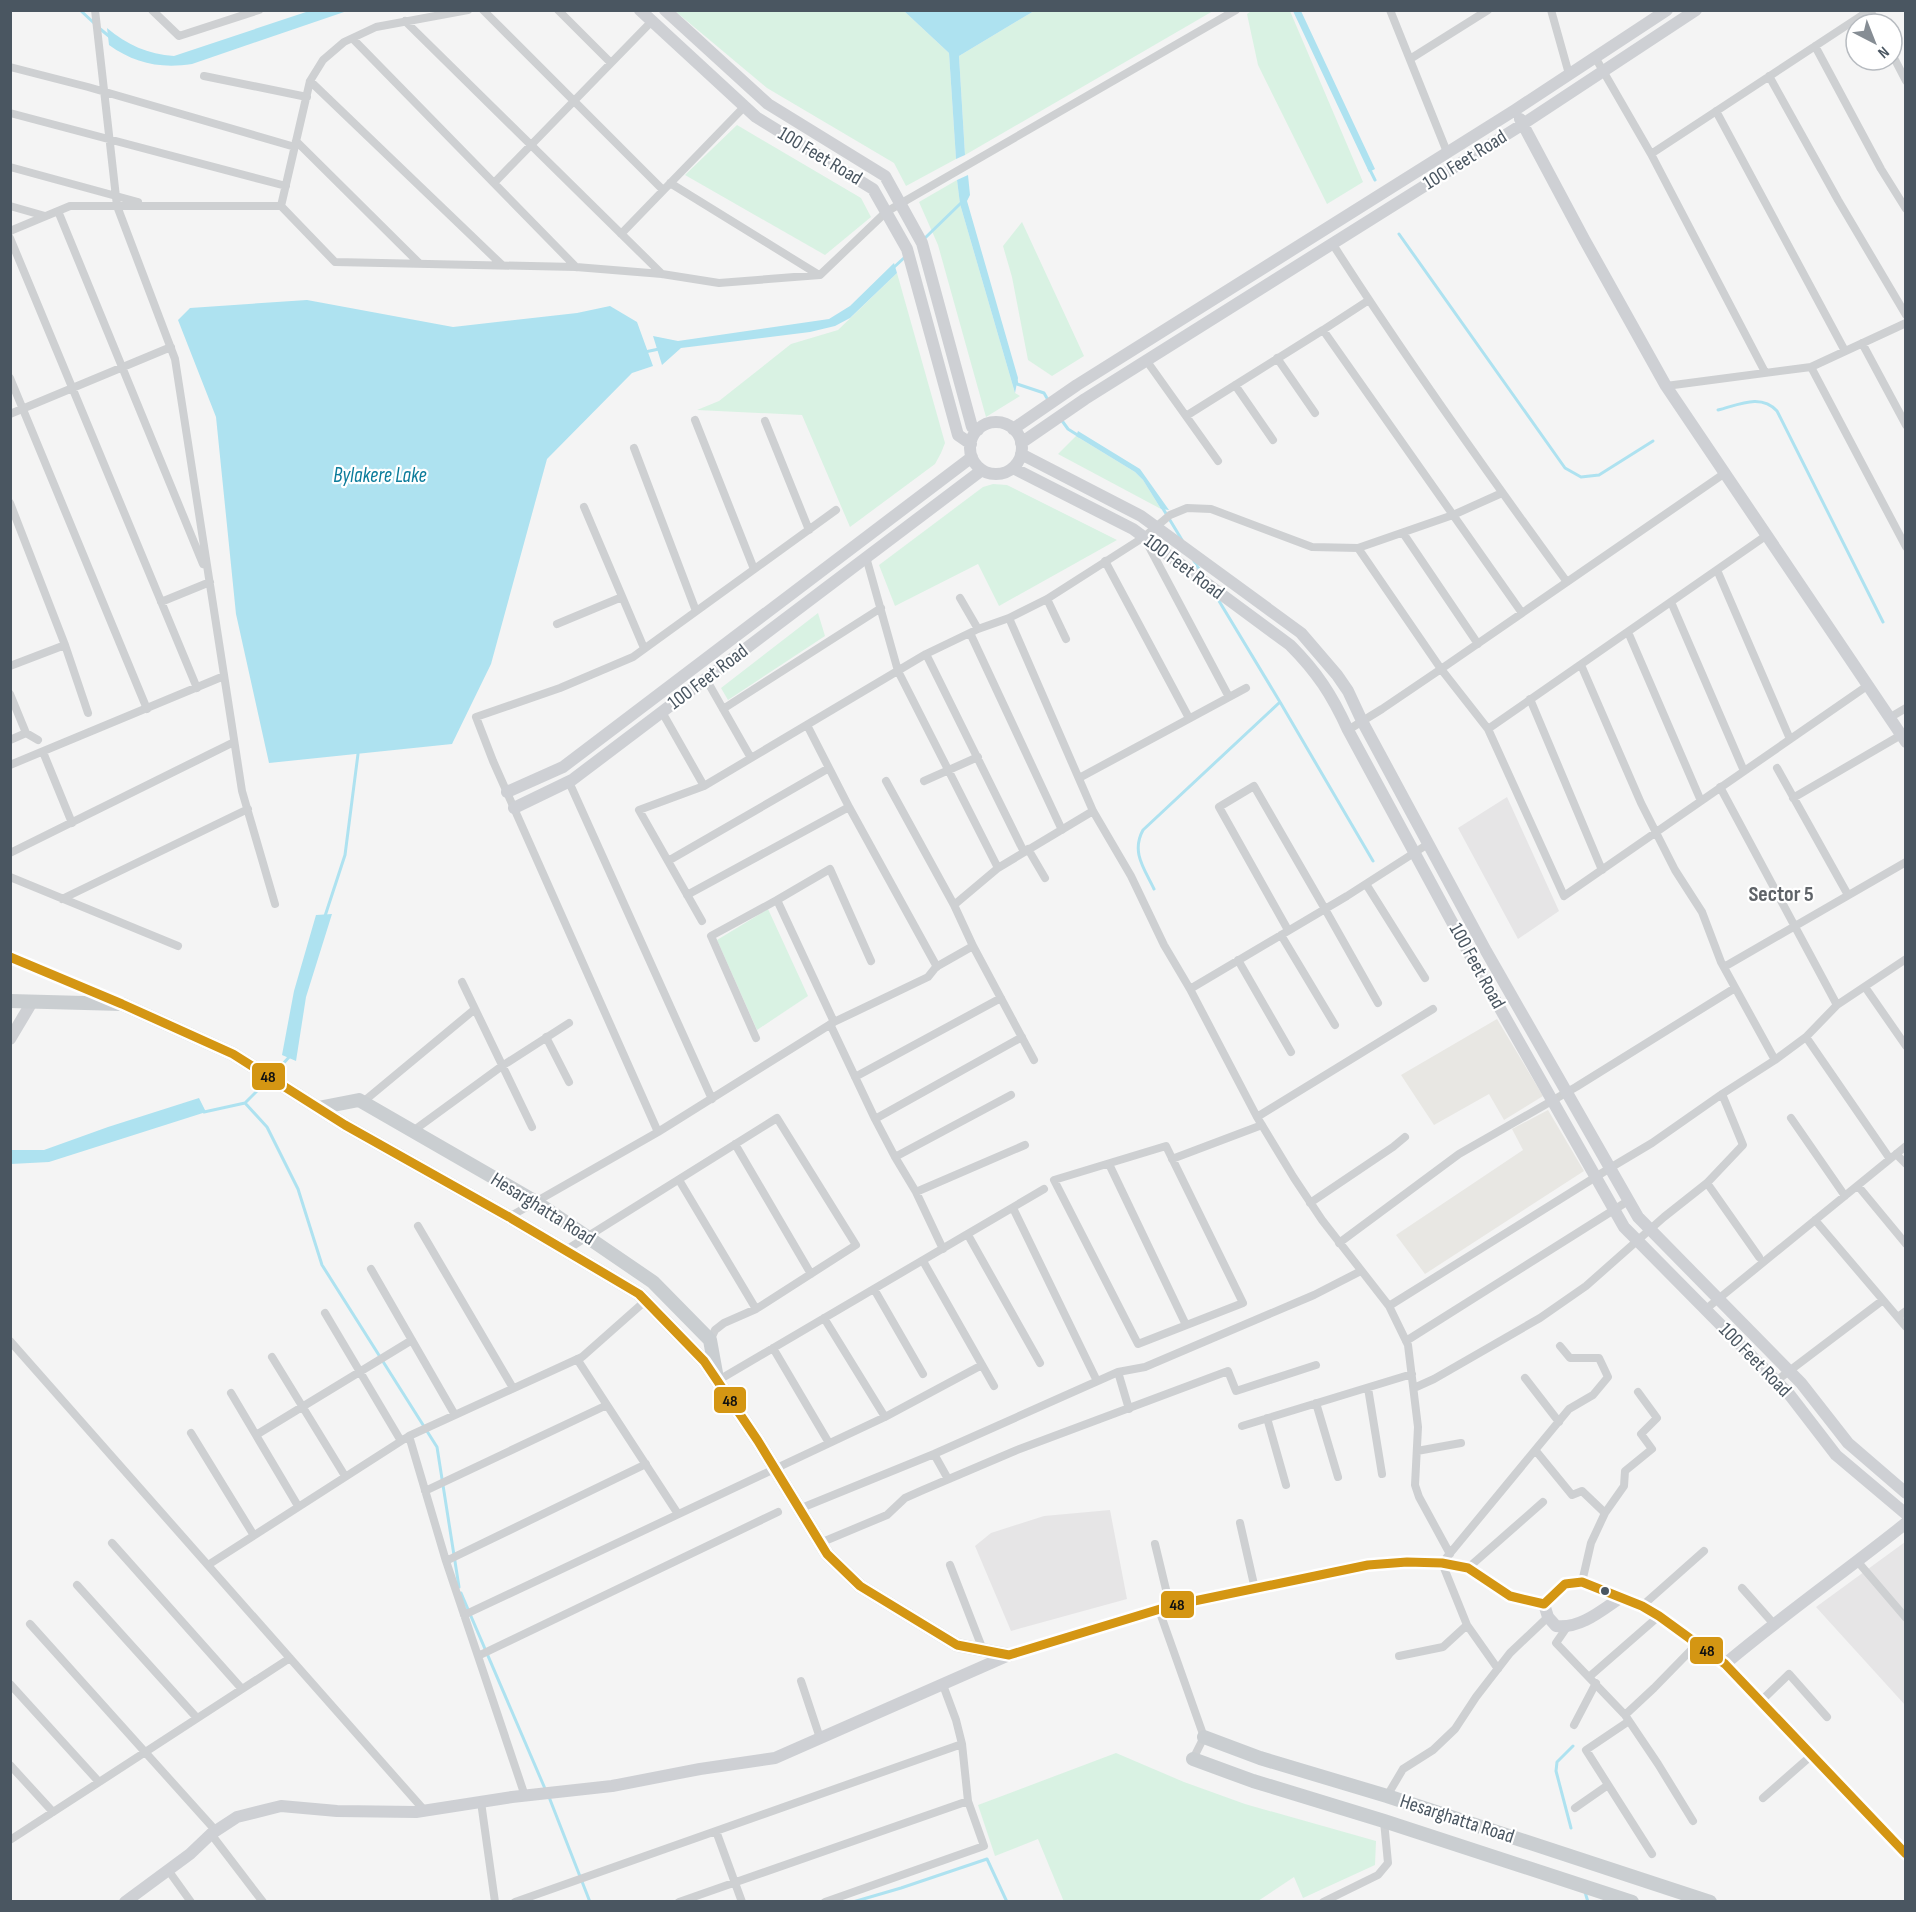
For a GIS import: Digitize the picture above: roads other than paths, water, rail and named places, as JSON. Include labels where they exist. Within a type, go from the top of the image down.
[{"type":"main road","name":"100 Feet Road","points":[[640,10],[756,117],[870,186],[907,249],[958,435],[971,444]]},
{"type":"main road","name":"100 Feet Road","points":[[665,10],[768,104],[882,173],[922,243],[972,427],[978,430]]},
{"type":"main road","name":"100 Feet Road","points":[[1013,429],[1077,385],[1515,110],[1667,10]]},
{"type":"main road","name":"100 Feet Road","points":[[1696,10],[1523,124],[1085,399],[1035,433],[1021,448],[1156,526],[1301,633],[1337,675],[1348,691],[1486,951],[1638,1217],[1801,1383],[1848,1443],[1905,1493]]},
{"type":"main road","points":[[1515,110],[1666,386],[1903,739]]},
{"type":"main road","points":[[992,423],[1005,424],[1013,429],[1018,435],[1021,448],[1013,468],[996,474],[982,470],[972,457],[971,444],[978,430],[992,423]]},
{"type":"main road","name":"100 Feet Road","points":[[507,792],[563,767],[972,457]]},
{"type":"main road","name":"100 Feet Road","points":[[1013,468],[1133,529],[1290,645],[1334,700],[1348,730],[1472,958],[1624,1227],[1789,1394],[1836,1455],[1905,1514]]},
{"type":"main road","name":"100 Feet Road","points":[[514,808],[569,782],[982,470]]},
{"type":"main road","name":"Hesarghatta Road","points":[[10,957],[232,1054],[345,1125],[509,1217],[639,1294],[704,1361],[827,1554],[860,1586],[957,1645],[1009,1655],[1164,1608],[1368,1565],[1446,1559],[1468,1568],[1510,1596],[1544,1604]]},
{"type":"main road","points":[[10,1001],[122,1004]]},
{"type":"main road","points":[[10,1039],[32,1002]]},
{"type":"main road","points":[[318,1108],[359,1100],[363,1102]]},
{"type":"main road","name":"Hesarghatta Road","points":[[363,1102],[536,1202],[653,1282],[710,1340],[717,1381]]},
{"type":"main road","points":[[1725,1664],[1773,1623],[1858,1562],[1905,1523]]},
{"type":"main road","points":[[1620,1598],[1584,1621],[1567,1627],[1556,1626],[1548,1617],[1544,1604],[1565,1584],[1582,1582],[1642,1606],[1659,1617],[1725,1664],[1905,1854]]},
{"type":"main road","points":[[125,1902],[237,1817],[281,1806],[337,1811],[424,1810],[612,1786],[700,1769],[775,1758],[1009,1655]]},
{"type":"main road","name":"Hesarghatta Road","points":[[1204,1737],[1260,1758],[1387,1796],[1710,1902]]},
{"type":"main road","name":"Hesarghatta Road","points":[[1193,1759],[1253,1781],[1632,1902]]},
{"type":"street","points":[[94,10],[117,206],[175,359],[242,791],[275,904]]},
{"type":"street","points":[[152,10],[179,36],[259,10]]},
{"type":"street","points":[[281,206],[310,81],[323,60],[337,47],[376,27],[468,10]]},
{"type":"street","points":[[483,10],[663,190]]},
{"type":"street","points":[[558,10],[611,63]]},
{"type":"street","points":[[10,231],[70,206],[281,206],[335,262],[576,267],[662,274],[719,283],[820,275],[886,212],[1236,10]]},
{"type":"street","points":[[1390,10],[1447,152]]},
{"type":"street","points":[[1410,60],[1488,10]]},
{"type":"street","points":[[1551,10],[1569,74]]},
{"type":"street","points":[[1651,154],[1870,10]]},
{"type":"street","points":[[405,21],[662,274]]},
{"type":"street","points":[[494,183],[652,21]]},
{"type":"street","points":[[353,39],[576,267]]},
{"type":"street","points":[[1815,46],[1905,209]]},
{"type":"street","points":[[1595,57],[1651,154],[1765,372]]},
{"type":"street","points":[[10,67],[296,144],[419,263]]},
{"type":"street","points":[[204,76],[307,97]]},
{"type":"street","points":[[1769,76],[1905,315]]},
{"type":"street","points":[[310,81],[502,265]]},
{"type":"street","points":[[621,234],[745,106]]},
{"type":"street","points":[[1716,111],[1845,351]]},
{"type":"street","points":[[10,113],[286,186]]},
{"type":"street","points":[[10,167],[150,206]]},
{"type":"street","points":[[670,183],[820,275]]},
{"type":"street","points":[[10,206],[46,216]]},
{"type":"street","points":[[58,211],[209,580]]},
{"type":"street","points":[[10,238],[197,688]]},
{"type":"street","points":[[1332,243],[1502,493],[1567,582]]},
{"type":"street","points":[[1186,416],[1369,300]]},
{"type":"street","points":[[1666,386],[1811,367],[1905,323]]},
{"type":"street","points":[[1323,330],[1522,613]]},
{"type":"street","points":[[1862,343],[1905,425]]},
{"type":"street","points":[[10,414],[171,347]]},
{"type":"street","points":[[1277,358],[1315,413]]},
{"type":"street","points":[[1146,360],[1218,461]]},
{"type":"street","points":[[1811,367],[1905,547]]},
{"type":"street","points":[[10,378],[147,709]]},
{"type":"street","points":[[1235,385],[1273,440]]},
{"type":"street","points":[[694,420],[754,569]]},
{"type":"street","points":[[765,421],[809,530]]},
{"type":"street","points":[[634,448],[696,611]]},
{"type":"street","points":[[1348,730],[1478,644],[1725,473]]},
{"type":"street","points":[[702,921],[639,810],[704,786],[926,654],[974,631],[1009,618],[1047,598],[1144,537],[1170,515],[1187,508],[1211,509],[1312,547],[1358,548],[1453,515],[1502,493]]},
{"type":"street","points":[[10,504],[66,645],[88,713]]},
{"type":"street","points":[[584,507],[644,648]]},
{"type":"street","points":[[658,1132],[476,717],[560,688],[633,657],[836,510]]},
{"type":"street","points":[[1403,533],[1478,644]]},
{"type":"street","points":[[1488,729],[1767,535]]},
{"type":"street","points":[[1144,537],[1229,697]]},
{"type":"street","points":[[1358,548],[1441,669],[1488,729],[1564,896],[1867,686]]},
{"type":"street","points":[[866,557],[898,671],[998,868]]},
{"type":"street","points":[[1105,561],[1189,718]]},
{"type":"street","points":[[1717,570],[1790,739]]},
{"type":"street","points":[[161,602],[209,580]]},
{"type":"street","points":[[557,624],[622,597]]},
{"type":"street","points":[[960,598],[1062,830]]},
{"type":"street","points":[[1047,598],[1066,639]]},
{"type":"street","points":[[1671,602],[1744,771]]},
{"type":"street","points":[[723,709],[881,608]]},
{"type":"street","points":[[1009,618],[1093,811],[1131,876],[1164,945],[1260,1121],[1310,1203],[1389,1306],[1406,1341],[1418,1427],[1415,1485],[1446,1559],[1467,1624],[1498,1669]]},
{"type":"street","points":[[1628,632],[1701,801]]},
{"type":"street","points":[[10,666],[66,645]]},
{"type":"street","points":[[926,654],[1026,850],[1045,878]]},
{"type":"street","points":[[1581,665],[1656,832],[1675,870],[1702,912],[1724,967],[1775,1060]]},
{"type":"street","points":[[10,765],[224,676]]},
{"type":"street","points":[[706,678],[751,758]]},
{"type":"street","points":[[1081,777],[1246,687]]},
{"type":"street","points":[[10,694],[26,733],[38,740]]},
{"type":"street","points":[[1530,699],[1602,870]]},
{"type":"street","points":[[1889,718],[1905,708]]},
{"type":"street","points":[[662,712],[704,786]]},
{"type":"street","points":[[807,725],[849,807],[937,967]]},
{"type":"street","points":[[10,740],[26,733]]},
{"type":"street","points":[[1794,798],[1903,739]]},
{"type":"street","points":[[10,853],[234,742]]},
{"type":"street","points":[[43,752],[72,823]]},
{"type":"street","points":[[924,781],[978,757]]},
{"type":"street","points":[[668,861],[829,768]]},
{"type":"street","points":[[1777,768],[1848,895]]},
{"type":"street","points":[[886,781],[954,905],[973,946],[1034,1060]]},
{"type":"street","points":[[569,782],[712,1098]]},
{"type":"street","points":[[1335,1025],[1284,933],[1219,807],[1254,786],[1378,1003]]},
{"type":"street","points":[[1720,788],[1837,1005]]},
{"type":"street","points":[[687,895],[849,807]]},
{"type":"street","points":[[62,899],[248,809]]},
{"type":"street","points":[[954,905],[998,868],[1093,811]]},
{"type":"street","points":[[1190,989],[1325,909],[1428,844]]},
{"type":"street","points":[[1724,967],[1905,862]]},
{"type":"street","points":[[756,1038],[711,936],[830,868],[871,961]]},
{"type":"street","points":[[10,877],[178,946]]},
{"type":"street","points":[[1366,884],[1425,978]]},
{"type":"street","points":[[777,900],[855,1077],[895,1157],[916,1192],[943,1249]]},
{"type":"street","points":[[509,1217],[658,1132],[832,1023],[928,976],[937,967],[973,946]]},
{"type":"street","points":[[1389,1306],[1652,1143],[1775,1060],[1806,1037],[1837,1005],[1905,959]]},
{"type":"street","points":[[1238,960],[1291,1052]]},
{"type":"street","points":[[462,982],[532,1127]]},
{"type":"street","points":[[1865,987],[1905,1046]]},
{"type":"street","points":[[1339,1243],[1459,1154],[1567,1092],[1735,988]]},
{"type":"street","points":[[855,1077],[1001,998]]},
{"type":"street","points":[[363,1102],[475,1009]]},
{"type":"street","points":[[1172,1158],[1260,1121],[1434,1009]]},
{"type":"street","points":[[413,1131],[502,1066],[569,1023]]},
{"type":"street","points":[[546,1037],[569,1082]]},
{"type":"street","points":[[875,1119],[1022,1037]]},
{"type":"street","points":[[1806,1037],[1893,1156],[1905,1164]]},
{"type":"street","points":[[1414,1388],[1434,1379],[1540,1318],[1586,1286],[1650,1229],[1707,1183],[1743,1145],[1722,1094]]},
{"type":"street","points":[[895,1157],[1011,1095]]},
{"type":"street","points":[[566,1250],[777,1118],[856,1245],[756,1309],[724,1323],[715,1330],[704,1361]]},
{"type":"street","points":[[1791,1118],[1845,1196]]},
{"type":"street","points":[[1310,1203],[1405,1137]]},
{"type":"street","points":[[735,1144],[811,1274]]},
{"type":"street","points":[[916,1192],[1025,1145]]},
{"type":"street","points":[[1166,1146],[1243,1303],[1138,1344],[1054,1180],[1109,1164],[1166,1146]]},
{"type":"street","points":[[1706,1310],[1905,1146]]},
{"type":"street","points":[[1109,1164],[1186,1325]]},
{"type":"street","points":[[679,1180],[756,1309]]},
{"type":"street","points":[[1707,1183],[1759,1257]]},
{"type":"street","points":[[1858,1185],[1905,1244]]},
{"type":"street","points":[[717,1381],[1044,1189]]},
{"type":"street","points":[[1406,1341],[1628,1201]]},
{"type":"street","points":[[1013,1208],[1097,1381]]},
{"type":"street","points":[[1815,1220],[1905,1327]]},
{"type":"street","points":[[418,1226],[513,1388]]},
{"type":"street","points":[[968,1235],[1040,1363]]},
{"type":"street","points":[[923,1261],[994,1386]]},
{"type":"street","points":[[371,1269],[455,1415]]},
{"type":"street","points":[[799,1509],[934,1454],[1118,1372],[1145,1367],[1314,1295],[1361,1271]]},
{"type":"street","points":[[874,1289],[923,1374]]},
{"type":"street","points":[[1776,1381],[1883,1300]]},
{"type":"street","points":[[208,1565],[405,1438],[582,1357],[643,1303]]},
{"type":"street","points":[[1898,1317],[1905,1311]]},
{"type":"street","points":[[325,1313],[360,1372],[405,1438],[425,1491],[446,1561],[525,1796]]},
{"type":"street","points":[[824,1318],[885,1417]]},
{"type":"street","points":[[256,1436],[412,1340]]},
{"type":"street","points":[[10,1341],[424,1810]]},
{"type":"street","points":[[1446,1559],[1569,1409],[1593,1395],[1608,1377],[1599,1358],[1570,1358],[1560,1346]]},
{"type":"street","points":[[773,1348],[829,1443]]},
{"type":"street","points":[[272,1357],[345,1476]]},
{"type":"street","points":[[577,1359],[678,1514]]},
{"type":"street","points":[[464,1615],[885,1417],[982,1365]]},
{"type":"street","points":[[820,1543],[887,1515],[905,1498],[948,1479],[1017,1450],[1228,1371],[1236,1391],[1316,1365]]},
{"type":"street","points":[[1118,1372],[1129,1409]]},
{"type":"street","points":[[1242,1426],[1412,1374]]},
{"type":"street","points":[[1525,1378],[1559,1422]]},
{"type":"street","points":[[1368,1388],[1382,1474]]},
{"type":"street","points":[[1582,1582],[1591,1543],[1605,1513],[1624,1486],[1624,1471],[1652,1449],[1641,1434],[1656,1418],[1638,1392]]},
{"type":"street","points":[[231,1394],[298,1506]]},
{"type":"street","points":[[1316,1403],[1338,1477]]},
{"type":"street","points":[[425,1491],[607,1405]]},
{"type":"street","points":[[1267,1418],[1286,1485]]},
{"type":"street","points":[[191,1433],[253,1534]]},
{"type":"street","points":[[1416,1451],[1461,1443]]},
{"type":"street","points":[[1536,1451],[1572,1495],[1582,1491],[1605,1513]]},
{"type":"street","points":[[934,1454],[948,1479]]},
{"type":"street","points":[[446,1561],[645,1464]]},
{"type":"street","points":[[1468,1568],[1543,1502]]},
{"type":"street","points":[[478,1656],[778,1512]]},
{"type":"street","points":[[1240,1523],[1255,1589]]},
{"type":"street","points":[[112,1543],[242,1689]]},
{"type":"street","points":[[1155,1544],[1164,1608],[1204,1737],[1193,1759]]},
{"type":"street","points":[[1642,1606],[1704,1551]]},
{"type":"street","points":[[1858,1562],[1905,1618]]},
{"type":"street","points":[[950,1565],[983,1650]]},
{"type":"street","points":[[77,1585],[197,1718]]},
{"type":"street","points":[[1742,1588],[1773,1623]]},
{"type":"street","points":[[1387,1796],[1403,1769],[1433,1750],[1455,1730],[1476,1697],[1510,1653],[1548,1617]]},
{"type":"street","points":[[1574,1725],[1592,1680],[1659,1617]]},
{"type":"street","points":[[30,1624],[214,1833],[263,1902]]},
{"type":"street","points":[[1399,1656],[1443,1647],[1467,1624]]},
{"type":"street","points":[[1567,1627],[1556,1643],[1627,1718],[1693,1821]]},
{"type":"street","points":[[1652,1854],[1586,1750],[1627,1718],[1697,1644]]},
{"type":"street","points":[[10,1840],[290,1658]]},
{"type":"street","points":[[1761,1701],[1789,1674],[1827,1717]]},
{"type":"street","points":[[801,1681],[820,1738]]},
{"type":"street","points":[[10,1684],[99,1782]]},
{"type":"street","points":[[825,1902],[984,1846],[968,1801],[962,1744],[943,1685]]},
{"type":"street","points":[[516,1902],[962,1744]]},
{"type":"street","points":[[1763,1798],[1812,1755]]},
{"type":"street","points":[[10,1765],[53,1812]]},
{"type":"street","points":[[1575,1808],[1608,1785]]},
{"type":"street","points":[[679,1902],[968,1801]]},
{"type":"street","points":[[481,1802],[495,1902]]},
{"type":"street","points":[[1323,1902],[1378,1875],[1388,1863],[1384,1821]]},
{"type":"street","points":[[716,1831],[742,1902]]},
{"type":"street","points":[[168,1870],[191,1902]]},
{"type":"water","points":[[309,11],[347,11],[192,64],[169,66],[148,63],[128,56],[109,45],[107,28],[138,48],[174,56]]},
{"type":"water","points":[[904,11],[1034,11],[959,56],[965,155],[956,159],[949,53]]},
{"type":"water","points":[[1293,11],[1301,11],[1375,169],[1369,172]]},
{"type":"water","points":[[968,175],[970,195],[967,201],[1018,378],[1015,393],[960,204],[957,180]]},
{"type":"water","points":[[894,263],[897,273],[850,318],[835,326],[810,332],[681,348],[662,365],[653,336],[678,341],[829,319],[850,306]]},
{"type":"water","name":"Bylakere Lake","points":[[307,300],[453,327],[577,313],[610,306],[637,322],[653,366],[632,373],[547,459],[491,664],[452,744],[269,763],[236,614],[216,417],[178,320],[190,308]]},
{"type":"water","points":[[1078,431],[1140,469],[1169,510],[1161,509],[1143,480],[1135,472],[1076,436]]},
{"type":"water","points":[[332,914],[306,997],[296,1061],[282,1055],[294,991],[316,915]]},
{"type":"water","points":[[199,1098],[206,1112],[49,1162],[11,1164],[11,1150],[44,1150]]},
{"type":"waterway","points":[[80,10],[94,23]]},
{"type":"waterway","points":[[99,28],[110,37]]},
{"type":"waterway","points":[[1369,168],[1375,180]]},
{"type":"waterway","points":[[925,238],[961,203]]},
{"type":"waterway","points":[[1399,234],[1565,468],[1581,477],[1599,475],[1653,441]]},
{"type":"waterway","points":[[892,269],[905,257]]},
{"type":"waterway","points":[[645,352],[659,349]]},
{"type":"waterway","points":[[1016,380],[1017,384],[1044,393],[1048,400]]},
{"type":"waterway","points":[[1718,410],[1757,401],[1777,411],[1883,622]]},
{"type":"waterway","points":[[1060,418],[1068,429],[1079,436]]},
{"type":"waterway","points":[[1162,507],[1182,540]]},
{"type":"waterway","points":[[1194,561],[1203,575]]},
{"type":"waterway","points":[[1216,596],[1373,861]]},
{"type":"waterway","points":[[1154,889],[1140,860],[1138,846],[1143,830],[1280,702]]},
{"type":"waterway","points":[[325,916],[345,855],[358,754]]},
{"type":"waterway","points":[[273,1075],[290,1056]]},
{"type":"waterway","points":[[204,1112],[245,1103],[268,1080]]},
{"type":"waterway","points":[[245,1103],[267,1127],[298,1189],[322,1265],[437,1447],[459,1587]]},
{"type":"waterway","points":[[461,1593],[546,1791]]},
{"type":"waterway","points":[[1571,1828],[1556,1771],[1557,1762],[1573,1746]]},
{"type":"waterway","points":[[549,1797],[590,1902]]},
{"type":"waterway","points":[[853,1902],[987,1859],[1007,1902]]},
{"type":"waterway","points":[[1585,1892],[1588,1902]]},
{"type":"district","name":"Sector 5","points":[[1781,894]]}]
